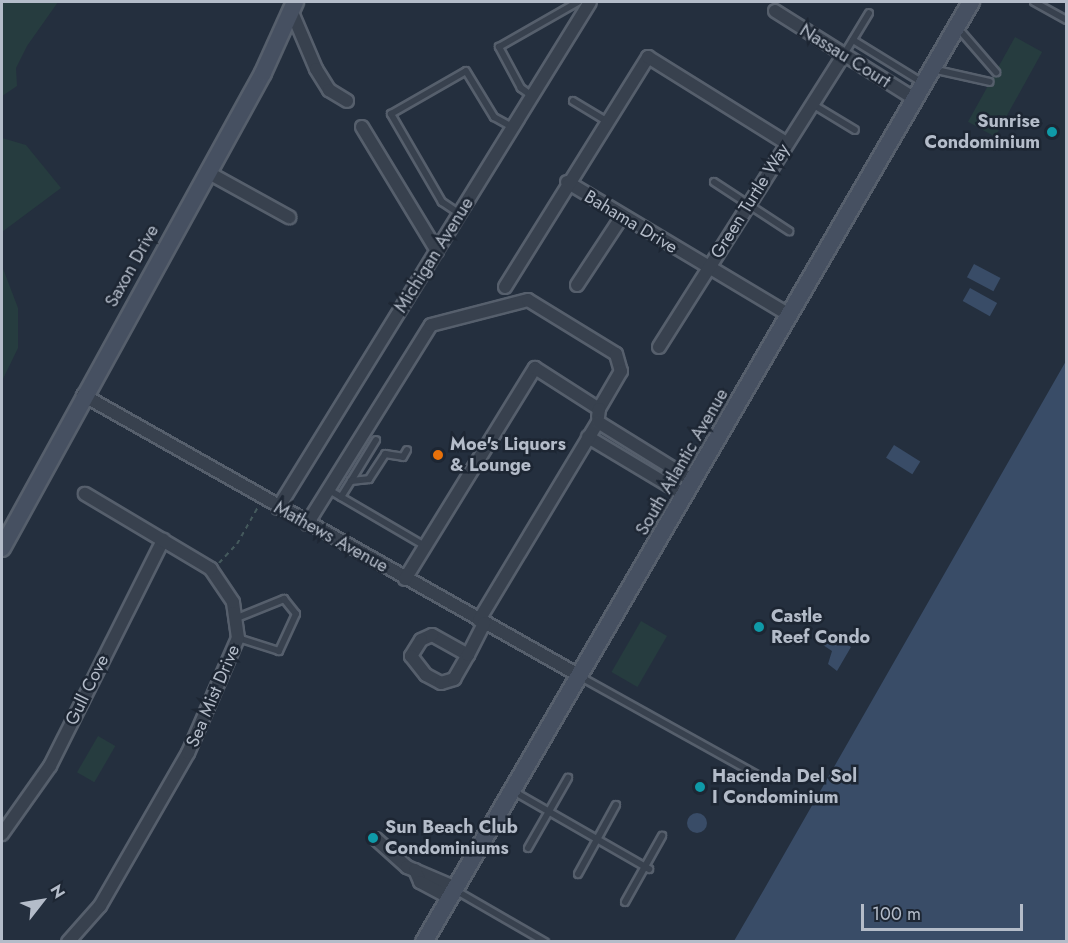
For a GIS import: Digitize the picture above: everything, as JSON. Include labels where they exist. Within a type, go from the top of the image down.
[{"type":"street","name":"Michigan Avenue","points":[[278,508],[590,2]]},
{"type":"street","name":"South Atlantic Avenue","points":[[424,942],[972,2]]},
{"type":"street","points":[[293,6],[316,69],[329,90],[347,101]]},
{"type":"street","name":"Saxon Drive","points":[[2,548],[83,395],[207,172],[293,6]]},
{"type":"street","name":"Nassau Court","points":[[775,12],[915,99]]},
{"type":"street","name":"Green Turtle Way","points":[[659,347],[786,142],[843,56]]},
{"type":"street","points":[[505,287],[567,182],[648,57],[786,142]]},
{"type":"street","points":[[362,127],[437,251]]},
{"type":"street","points":[[207,172],[289,217]]},
{"type":"street","name":"Bahama Drive","points":[[567,182],[621,218],[789,315]]},
{"type":"street","points":[[577,285],[621,218]]},
{"type":"street","points":[[307,524],[431,325],[528,300],[616,354],[621,372],[588,437],[482,622],[468,655],[454,679],[441,683],[412,664],[411,656],[421,640],[432,635],[468,655]]},
{"type":"street","points":[[405,579],[535,368],[689,488]]},
{"type":"street","name":"Mathews Avenue","points":[[83,395],[262,499],[580,676]]},
{"type":"street","points":[[588,437],[689,488]]},
{"type":"street","name":"Sea Mist Drive","points":[[68,942],[100,906],[188,753],[238,638],[233,602],[211,569],[85,494]]},
{"type":"street","name":"Gull Cove","points":[[2,834],[50,766],[163,540]]},
{"type":"street","points":[[376,838],[415,870],[454,892]]},
{"type":"lane","points":[[532,96],[521,88],[499,47],[578,2]]},
{"type":"lane","points":[[1036,2],[1066,20]]},
{"type":"lane","points":[[843,56],[869,13]]},
{"type":"lane","points":[[957,26],[996,72]]},
{"type":"lane","points":[[853,40],[928,76],[990,82]]},
{"type":"lane","points":[[460,214],[442,202],[392,114],[466,71],[494,117],[513,127]]},
{"type":"lane","points":[[573,100],[606,121]]},
{"type":"lane","points":[[812,103],[855,130]]},
{"type":"lane","points":[[714,182],[789,231]]},
{"type":"lane","points":[[341,497],[376,440]]},
{"type":"lane","points":[[351,481],[369,479],[385,454],[403,457],[407,450]]},
{"type":"lane","points":[[328,489],[425,546]]},
{"type":"lane","points":[[237,618],[284,599],[296,614],[279,651],[238,638]]},
{"type":"lane","points":[[580,676],[759,776]]},
{"type":"lane","points":[[528,848],[568,778]]},
{"type":"lane","points":[[513,791],[647,868]]},
{"type":"lane","points":[[578,874],[616,805]]},
{"type":"lane","points":[[625,902],[647,868],[662,836]]},
{"type":"lane","points":[[454,892],[545,942]]},
{"type":"path","points":[[211,569],[237,544],[262,499]]},
{"type":"green space","points":[[2,2],[58,2],[27,46],[16,68],[17,86],[2,96]]},
{"type":"green space","points":[[1015,37],[1042,52],[995,137],[968,122]]},
{"type":"green space","points":[[2,138],[26,145],[61,188],[2,232]]},
{"type":"green space","points":[[2,266],[18,308],[18,348],[2,381]]},
{"type":"green space","points":[[641,621],[667,636],[637,687],[612,672]]},
{"type":"green space","points":[[98,736],[115,746],[94,782],[77,772]]},
{"type":"water","points":[[974,264],[1000,278],[993,291],[967,277]]},
{"type":"water","points":[[970,288],[997,303],[990,316],[963,301]]},
{"type":"water","points":[[1066,361],[1066,941],[734,941],[766,886]]},
{"type":"water","points":[[894,445],[920,461],[912,474],[886,458]]},
{"type":"water","points":[[830,634],[851,647],[837,671],[828,664],[832,651],[823,645]]},
{"type":"water","points":[[697,813],[704,816],[707,823],[704,830],[697,833],[690,830],[687,823],[690,816]]},
{"type":"place","name":"Sunrise Condominium","points":[[1052,132]]},
{"type":"place","name":"Moe's Liquors & Lounge","points":[[438,455]]},
{"type":"place","name":"Castle Reef Condo","points":[[759,627]]},
{"type":"place","name":"Hacienda Del Sol I Condominium","points":[[700,787]]},
{"type":"place","name":"Sun Beach Club Condominiums","points":[[373,838]]}]
